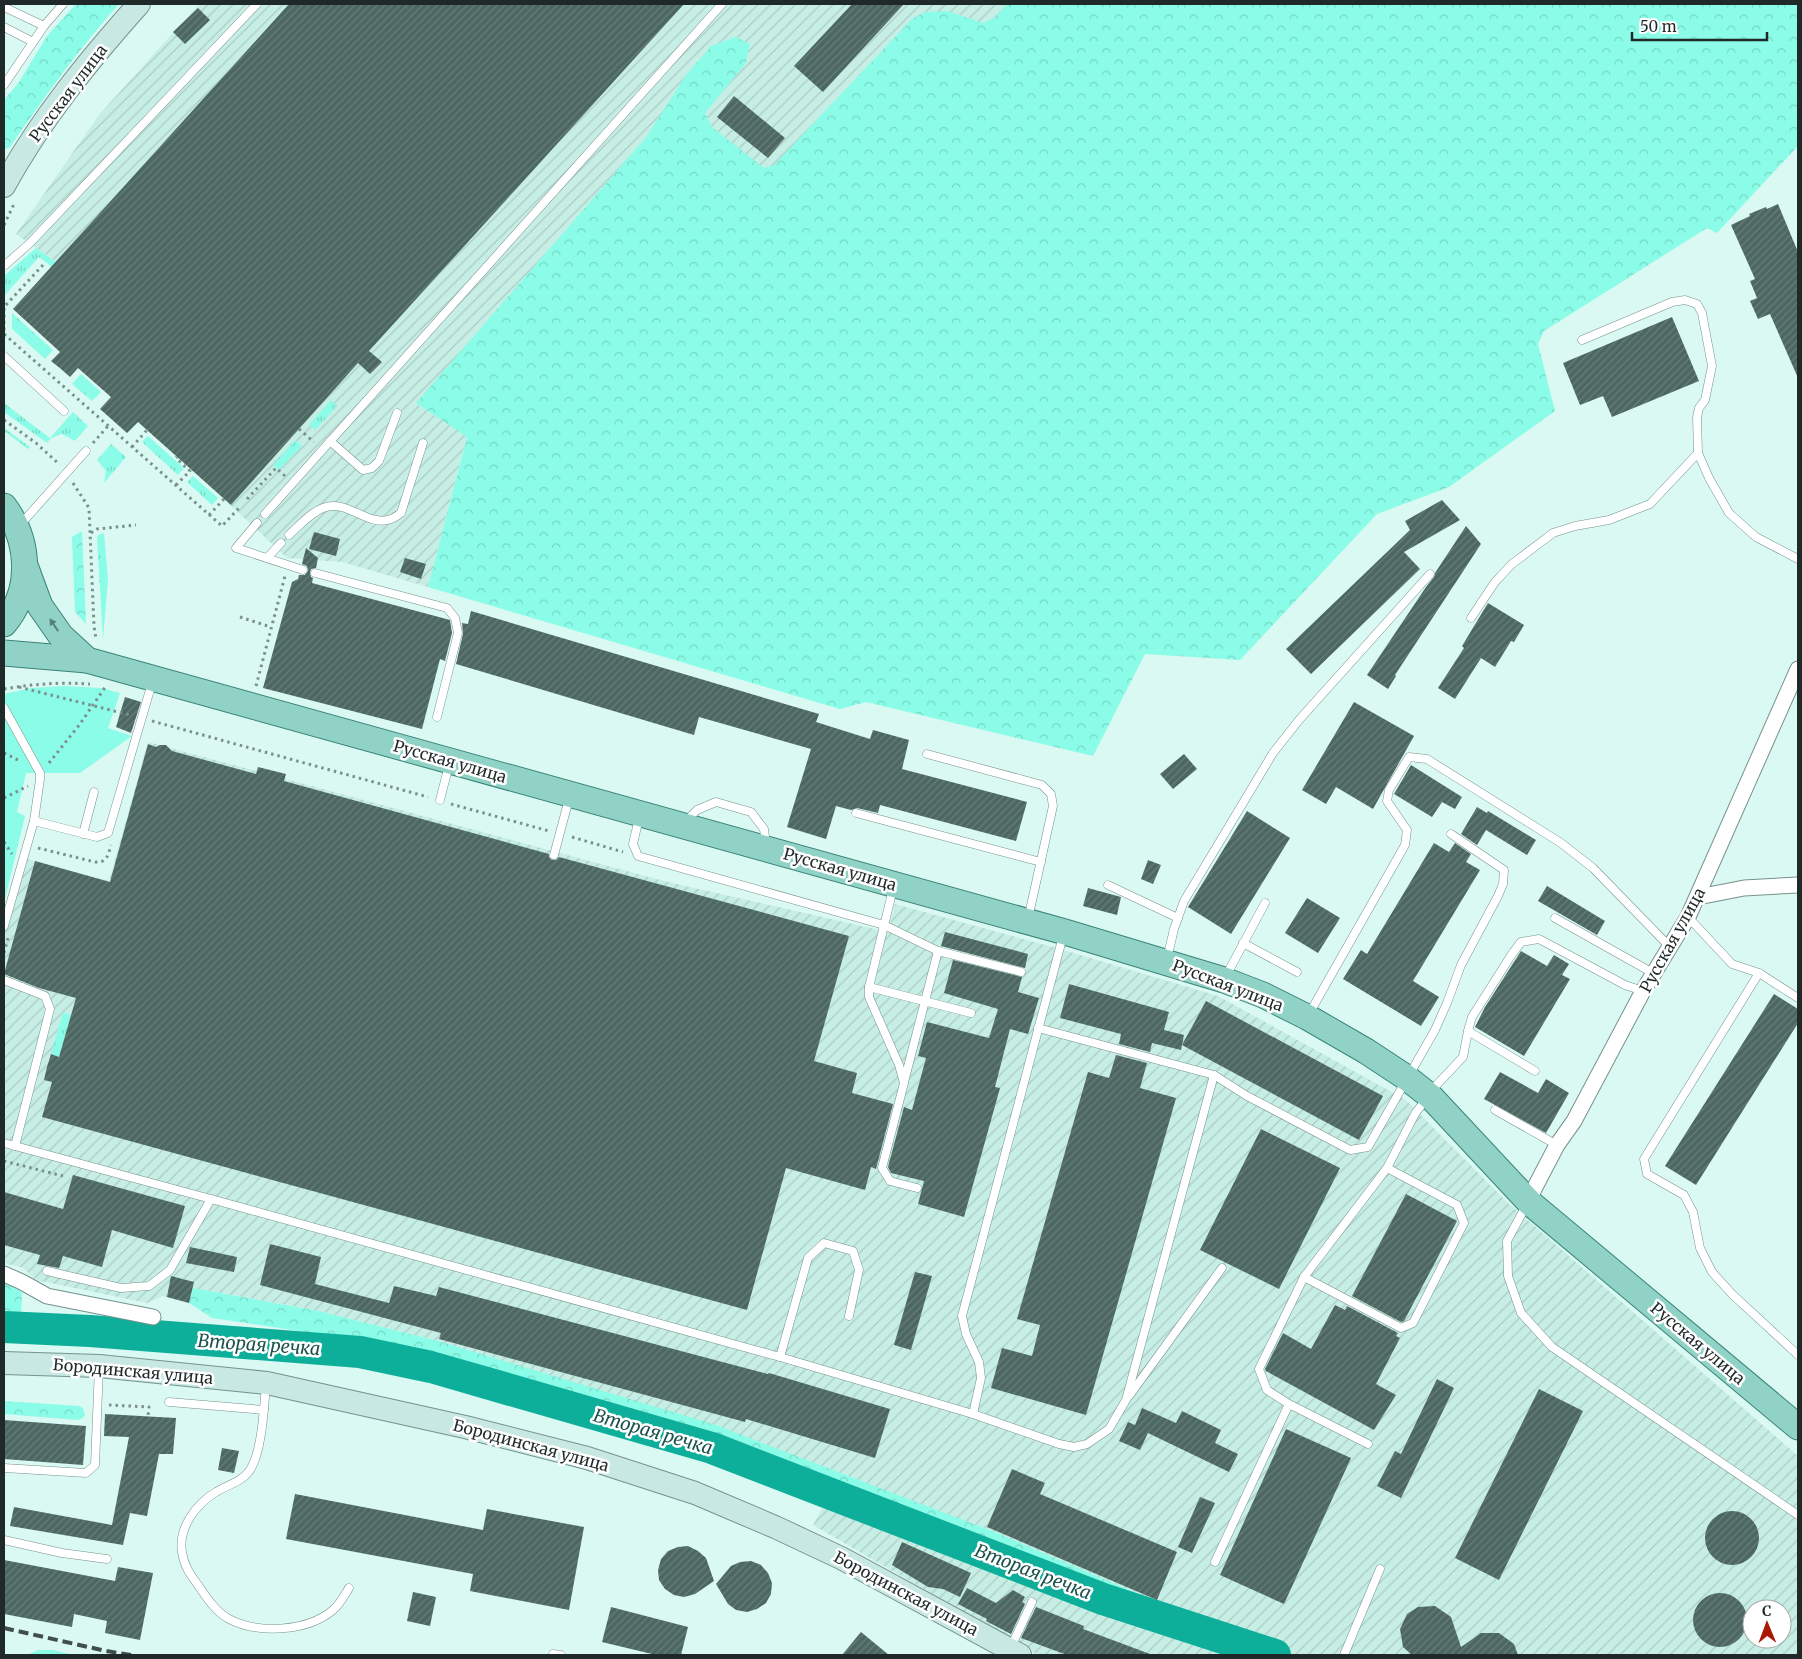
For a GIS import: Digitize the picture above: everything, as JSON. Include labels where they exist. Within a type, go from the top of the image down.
[{"type":"main road","name":"Русская улица","points":[[4,186],[44,120],[84,68],[139,4]]},
{"type":"main road","name":"Русская улица","points":[[4,506],[15,522],[26,568],[40,606],[61,636],[94,653],[153,678],[1166,961],[1263,995],[1307,1017],[1366,1051],[1429,1095],[1529,1202],[1798,1426]]},
{"type":"main road","points":[[4,624],[13,613],[22,590],[26,568]]},
{"type":"main road","name":"Русская улица","points":[[4,652],[94,653]]},
{"type":"main road","name":"Бородинская улица","points":[[4,1363],[99,1366],[267,1383],[465,1427],[587,1458],[695,1493],[776,1527],[841,1558],[1015,1652]]},
{"type":"street","name":"Русская улица","points":[[1529,1202],[1557,1145],[1574,1121],[1653,973],[1688,917],[1798,669]]},
{"type":"street","points":[[1698,897],[1744,888],[1798,885]]},
{"type":"street","points":[[4,1274],[47,1296],[153,1317]]},
{"type":"lane","points":[[4,85],[44,26],[63,4]]},
{"type":"lane","points":[[4,266],[30,243],[257,4]]},
{"type":"lane","points":[[265,514],[722,4]]},
{"type":"lane","points":[[4,7],[44,26]]},
{"type":"lane","points":[[4,27],[33,42]]},
{"type":"lane","points":[[1582,340],[1672,302],[1685,300],[1697,304],[1702,313],[1712,366],[1705,400],[1699,408],[1697,417],[1698,453],[1709,478],[1729,513],[1756,537],[1798,559]]},
{"type":"lane","points":[[4,356],[64,411]]},
{"type":"lane","points":[[330,441],[363,470],[372,468],[379,461],[397,413]]},
{"type":"lane","points":[[289,534],[313,513],[325,506],[344,506],[376,520],[390,520],[401,513],[423,443]]},
{"type":"lane","points":[[17,528],[86,452]]},
{"type":"lane","points":[[1471,618],[1495,582],[1512,564],[1553,533],[1575,526],[1609,520],[1650,504],[1698,453]]},
{"type":"lane","points":[[257,523],[236,548],[303,570]]},
{"type":"lane","points":[[266,558],[281,543]]},
{"type":"lane","points":[[315,573],[447,608],[455,618],[458,633],[437,717]]},
{"type":"lane","points":[[1166,961],[1184,901],[1273,752],[1299,720],[1430,574]]},
{"type":"lane","points":[[34,821],[97,837],[108,833],[153,678]]},
{"type":"lane","points":[[4,708],[40,776],[34,821],[5,916],[4,926]]},
{"type":"lane","points":[[927,754],[1042,784],[1051,794],[1053,806],[1027,921]]},
{"type":"lane","points":[[1307,1017],[1405,845],[1407,830],[1387,801],[1389,790],[1409,757],[1427,759],[1561,843],[1593,868],[1669,946]]},
{"type":"lane","points":[[440,800],[450,761]]},
{"type":"lane","points":[[83,834],[94,792]]},
{"type":"lane","points":[[554,855],[570,794]]},
{"type":"lane","points":[[856,813],[1041,862]]},
{"type":"lane","points":[[640,814],[633,844],[638,856],[884,925],[938,951],[1021,972]]},
{"type":"lane","points":[[1038,1028],[1214,1075],[1247,1096],[1350,1150],[1368,1147],[1435,1030],[1461,965],[1503,884],[1504,870],[1451,834]]},
{"type":"lane","points":[[894,884],[869,987],[869,997],[899,1065],[904,1083]]},
{"type":"lane","points":[[1108,885],[1178,918]]},
{"type":"lane","points":[[1224,980],[1265,903]]},
{"type":"lane","points":[[1688,917],[1732,964],[1759,973],[1798,998]]},
{"type":"lane","points":[[1555,918],[1653,973]]},
{"type":"lane","points":[[973,1414],[981,1378],[979,1362],[966,1334],[962,1316],[1065,932]]},
{"type":"lane","points":[[1368,1444],[1289,1404],[1267,1390],[1259,1369],[1304,1277],[1387,1168],[1416,1112],[1463,1057],[1472,1017],[1521,942],[1539,939],[1625,985],[1643,991]]},
{"type":"lane","points":[[1243,944],[1297,972]]},
{"type":"lane","points":[[917,1188],[890,1181],[882,1168],[938,951]]},
{"type":"lane","points":[[1759,973],[1644,1159],[1647,1174],[1684,1195],[1693,1212],[1700,1248],[1712,1272],[1732,1294],[1798,1355]]},
{"type":"lane","points":[[4,980],[45,996],[50,1009],[15,1146]]},
{"type":"lane","points":[[869,987],[971,1013]]},
{"type":"lane","points":[[1468,1031],[1535,1071]]},
{"type":"lane","points":[[1126,1400],[1214,1075]]},
{"type":"lane","points":[[1495,1110],[1557,1145]]},
{"type":"lane","points":[[4,1143],[780,1357],[973,1414],[1059,1444],[1074,1446],[1087,1444],[1109,1429],[1126,1400],[1222,1268]]},
{"type":"lane","points":[[1304,1277],[1401,1328],[1413,1323],[1464,1224],[1457,1205],[1387,1168]]},
{"type":"lane","points":[[46,1271],[121,1288],[149,1286],[170,1270],[211,1199]]},
{"type":"lane","points":[[1529,1202],[1507,1241],[1508,1276],[1521,1313],[1552,1347],[1798,1515]]},
{"type":"lane","points":[[780,1357],[808,1258],[824,1243],[853,1251],[859,1270],[849,1316]]},
{"type":"lane","points":[[4,1468],[86,1473],[91,1470],[95,1465],[99,1366]]},
{"type":"lane","points":[[267,1383],[255,1461],[245,1477],[216,1492],[201,1504],[190,1517],[183,1535],[182,1549],[186,1568],[210,1602],[228,1618],[253,1626],[289,1629],[313,1621],[332,1611],[341,1602],[349,1588]]},
{"type":"lane","points":[[169,1402],[264,1410]]},
{"type":"lane","points":[[1214,1562],[1289,1404]]},
{"type":"lane","points":[[4,1540],[62,1553],[107,1559]]},
{"type":"lane","points":[[1344,1655],[1380,1569]]},
{"type":"lane","points":[[1015,1652],[1032,1602]]},
{"type":"path","points":[[43,265],[4,307],[4,334],[222,526],[239,508]]},
{"type":"path","points":[[4,420],[36,443],[66,473],[89,508],[96,640],[94,653]]},
{"type":"path","points":[[86,452],[108,426]]},
{"type":"path","points":[[299,429],[322,450]]},
{"type":"path","points":[[132,447],[147,430]]},
{"type":"path","points":[[176,485],[190,471],[177,457]]},
{"type":"path","points":[[248,499],[276,468],[293,483]]},
{"type":"path","points":[[209,515],[224,499]]},
{"type":"path","points":[[90,533],[97,529],[136,525]]},
{"type":"path","points":[[254,691],[285,576]]},
{"type":"path","points":[[240,617],[271,627]]},
{"type":"path","points":[[4,689],[62,682],[106,685],[114,688]]},
{"type":"path","points":[[4,798],[40,776],[94,705],[106,685]]},
{"type":"path","points":[[19,687],[142,718],[638,856]]},
{"type":"path","points":[[4,1161],[63,1176]]},
{"type":"path","points":[[98,1404],[149,1407],[148,1416]]},
{"type":"shaded area","points":[[199,4],[1034,4],[753,220],[417,404],[467,436],[428,587],[342,562],[287,558],[13,309],[56,262],[16,234],[99,115]]},
{"type":"shaded area","points":[[148,742],[664,881],[888,932],[895,904],[1060,949],[1218,996],[1406,1100],[1508,1203],[1798,1456],[1798,1655],[1038,1655],[813,1525],[841,1474],[438,1341],[319,1311],[193,1288],[189,1303],[163,1296],[147,1303],[36,1280],[23,1268],[4,1263],[4,917],[20,857],[109,881]]},
{"type":"green space","points":[[76,4],[119,4],[62,74],[10,147],[4,150],[4,100],[19,82],[47,36]]},
{"type":"green space","points":[[1007,4],[1798,4],[1798,146],[1717,233],[1707,228],[1544,331],[1538,344],[1555,411],[1449,487],[1377,514],[1240,660],[1145,654],[1093,756],[866,702],[840,709],[428,587],[467,437],[416,403],[647,136],[686,75],[711,46],[736,37],[750,44],[746,63],[705,113],[712,127],[764,168],[774,165],[912,19],[925,12],[948,11],[983,23],[994,18]]},
{"type":"green space","points":[[36,248],[56,262],[52,267],[39,257],[4,296],[4,276]]},
{"type":"green space","points":[[12,313],[53,350],[45,359],[12,329]]},
{"type":"green space","points":[[81,374],[101,392],[92,401],[72,384]]},
{"type":"green space","points":[[331,400],[337,406],[315,430],[309,425]]},
{"type":"green space","points":[[4,403],[50,438],[73,412],[88,426],[75,441],[62,434],[51,438],[47,443],[4,412]]},
{"type":"green space","points":[[4,428],[30,447],[28,449],[4,431]]},
{"type":"green space","points":[[148,436],[184,468],[178,475],[142,442]]},
{"type":"green space","points":[[295,440],[302,446],[279,470],[273,465]]},
{"type":"green space","points":[[111,444],[126,457],[104,483],[106,471],[97,460]]},
{"type":"green space","points":[[193,476],[218,498],[212,505],[187,482]]},
{"type":"green space","points":[[82,531],[86,624],[75,612],[72,537]]},
{"type":"green space","points":[[104,533],[108,580],[103,639],[97,539],[98,535]]},
{"type":"green space","points":[[64,686],[101,688],[120,693],[108,728],[132,736],[80,773],[26,773],[17,812],[25,816],[4,903],[4,694],[32,688]]},
{"type":"green space","points":[[63,1012],[71,1015],[59,1057],[51,1054]]},
{"type":"green space","points":[[4,1280],[22,1293],[21,1319],[9,1339],[4,1339]]},
{"type":"green space","points":[[193,1288],[319,1311],[438,1341],[716,1425],[997,1533],[1178,1611],[1171,1616],[720,1439],[431,1356],[354,1339],[212,1318],[189,1303]]},
{"type":"green space","points":[[4,1401],[79,1406],[83,1408],[85,1415],[78,1420],[4,1414]]},
{"type":"green space","points":[[38,1650],[53,1650],[74,1655],[27,1655]]},
{"type":"building","points":[[289,4],[684,4],[369,351],[382,362],[370,374],[358,363],[231,505],[138,422],[127,433],[100,409],[111,397],[78,368],[70,377],[51,361],[60,352],[13,309]]},
{"type":"building","points":[[852,4],[904,4],[823,92],[794,66]]},
{"type":"building","points":[[198,8],[210,20],[185,44],[173,32]]},
{"type":"building","points":[[734,96],[785,138],[768,158],[717,117]]},
{"type":"building","points":[[1778,204],[1798,252],[1798,378],[1770,314],[1758,319],[1750,301],[1757,298],[1750,281],[1755,279],[1731,225],[1750,216],[1749,214]]},
{"type":"building","points":[[1672,317],[1699,381],[1612,417],[1603,396],[1580,405],[1563,363]]},
{"type":"building","points":[[1442,500],[1460,520],[1404,552],[1420,569],[1311,674],[1286,649],[1410,530],[1405,521]]},
{"type":"building","points":[[1466,526],[1481,544],[1395,675],[1388,689],[1367,675],[1434,577]]},
{"type":"building","points":[[314,532],[340,539],[336,556],[309,549]]},
{"type":"building","points":[[306,548],[318,558],[316,568],[311,569],[310,572],[313,578],[312,583],[450,620],[452,633],[445,661],[440,659],[422,729],[263,688],[292,582],[298,579],[299,575],[305,575],[308,571],[307,566],[302,564]]},
{"type":"building","points":[[405,558],[426,564],[421,579],[400,572]]},
{"type":"building","points":[[1488,603],[1524,625],[1514,642],[1511,641],[1495,667],[1481,658],[1455,699],[1438,688],[1464,648],[1462,646]]},
{"type":"building","points":[[471,611],[819,714],[816,722],[870,739],[873,730],[909,740],[902,769],[1027,802],[1016,841],[880,805],[878,813],[836,806],[826,839],[787,827],[811,749],[699,717],[694,735],[456,664],[463,634],[462,623],[468,624]]},
{"type":"building","points":[[125,697],[141,702],[131,733],[116,727]]},
{"type":"building","points":[[1354,702],[1414,736],[1373,809],[1336,787],[1326,804],[1302,790]]},
{"type":"building","points":[[148,744],[156,747],[166,745],[172,751],[256,774],[258,767],[286,774],[284,781],[549,854],[552,860],[556,860],[559,857],[849,936],[814,1061],[857,1073],[852,1093],[893,1104],[876,1169],[871,1167],[865,1190],[786,1168],[747,1310],[42,1117],[52,1082],[44,1080],[47,1067],[51,1054],[59,1057],[76,998],[39,988],[4,974],[35,861],[110,882]]},
{"type":"building","points":[[1184,754],[1197,769],[1173,789],[1160,774]]},
{"type":"building","points":[[1411,765],[1462,797],[1455,809],[1442,802],[1432,817],[1394,794]]},
{"type":"building","points":[[1477,807],[1487,813],[1488,811],[1536,840],[1527,855],[1486,830],[1477,845],[1461,834]]},
{"type":"building","points":[[1247,811],[1290,838],[1231,934],[1188,907]]},
{"type":"building","points":[[1434,843],[1449,852],[1455,843],[1471,854],[1466,862],[1480,870],[1413,981],[1439,997],[1421,1026],[1343,979],[1361,950],[1367,954]]},
{"type":"building","points":[[1148,860],[1161,865],[1153,884],[1141,879]]},
{"type":"building","points":[[1547,886],[1605,921],[1597,935],[1538,901]]},
{"type":"building","points":[[1088,888],[1121,897],[1117,915],[1083,906]]},
{"type":"building","points":[[1307,898],[1340,918],[1318,953],[1285,933]]},
{"type":"building","points":[[945,932],[1028,954],[1025,968],[941,946]]},
{"type":"building","points":[[1521,951],[1547,966],[1554,955],[1569,964],[1562,975],[1570,979],[1524,1056],[1475,1027],[1485,1007]]},
{"type":"building","points":[[953,960],[1022,977],[1018,992],[1039,998],[1028,1034],[1010,1029],[995,1087],[1000,1088],[964,1217],[918,1204],[924,1181],[891,1173],[888,1167],[904,1107],[912,1110],[926,1058],[918,1056],[927,1022],[989,1038],[998,1009],[944,993]]},
{"type":"building","points":[[1069,984],[1169,1012],[1164,1030],[1184,1035],[1181,1050],[1152,1043],[1150,1052],[1119,1044],[1121,1034],[1060,1018]]},
{"type":"building","points":[[1774,994],[1798,1009],[1798,1023],[1696,1185],[1665,1166]]},
{"type":"building","points":[[1206,1001],[1383,1096],[1359,1140],[1182,1045]]},
{"type":"building","points":[[1116,1055],[1147,1063],[1140,1088],[1176,1098],[1086,1415],[991,1388],[1002,1348],[1032,1356],[1040,1325],[1017,1319],[1088,1072],[1109,1078]]},
{"type":"building","points":[[1500,1072],[1538,1093],[1546,1079],[1569,1093],[1546,1133],[1484,1099]]},
{"type":"building","points":[[1261,1129],[1340,1168],[1279,1289],[1200,1250]]},
{"type":"building","points":[[73,1175],[185,1206],[173,1248],[112,1230],[102,1267],[63,1256],[59,1268],[37,1264],[40,1255],[4,1245],[4,1192],[63,1209]]},
{"type":"building","points":[[1406,1194],[1457,1221],[1404,1321],[1401,1322],[1352,1296]]},
{"type":"building","points":[[270,1244],[321,1257],[315,1284],[389,1303],[394,1286],[436,1296],[439,1287],[769,1373],[890,1409],[875,1458],[746,1419],[745,1422],[439,1339],[441,1333],[260,1285]]},
{"type":"building","points":[[190,1247],[237,1257],[234,1272],[186,1263]]},
{"type":"building","points":[[915,1272],[932,1276],[911,1350],[894,1345]]},
{"type":"building","points":[[171,1276],[194,1282],[189,1303],[167,1297]]},
{"type":"building","points":[[1335,1305],[1345,1310],[1347,1306],[1398,1333],[1396,1336],[1400,1338],[1376,1384],[1396,1395],[1374,1430],[1265,1369],[1283,1333],[1311,1349]]},
{"type":"building","points":[[1437,1379],[1454,1388],[1401,1498],[1377,1486],[1395,1451],[1401,1454]]},
{"type":"building","points":[[1539,1389],[1583,1411],[1499,1580],[1455,1558]]},
{"type":"building","points":[[1142,1408],[1176,1423],[1182,1411],[1221,1430],[1215,1443],[1238,1454],[1229,1472],[1148,1433],[1140,1450],[1119,1441],[1128,1422],[1135,1425]]},
{"type":"building","points":[[105,1414],[176,1418],[173,1454],[159,1454],[147,1516],[130,1513],[123,1545],[10,1526],[14,1507],[112,1525],[129,1437],[104,1436]]},
{"type":"building","points":[[4,1420],[86,1426],[83,1465],[4,1459]]},
{"type":"building","points":[[1286,1429],[1351,1458],[1284,1604],[1220,1575]]},
{"type":"building","points":[[222,1448],[239,1451],[234,1473],[218,1470]]},
{"type":"building","points":[[1012,1469],[1045,1483],[1040,1494],[1177,1552],[1157,1600],[987,1527]]},
{"type":"building","points":[[295,1494],[483,1530],[487,1509],[584,1527],[569,1610],[470,1591],[473,1574],[286,1539]]},
{"type":"building","points":[[1200,1497],[1215,1503],[1192,1553],[1178,1547]]},
{"type":"building","points":[[1727,1511],[1737,1511],[1747,1515],[1755,1523],[1759,1538],[1755,1553],[1747,1561],[1737,1565],[1727,1565],[1717,1561],[1709,1553],[1705,1543],[1705,1533],[1709,1523],[1717,1515]]},
{"type":"building","points":[[902,1542],[971,1573],[960,1597],[943,1589],[928,1587],[892,1565]]},
{"type":"building","points":[[688,1546],[706,1558],[714,1581],[695,1594],[684,1597],[674,1595],[665,1589],[659,1580],[658,1570],[661,1559],[668,1551]]},
{"type":"building","points":[[4,1560],[115,1581],[118,1567],[153,1573],[140,1640],[105,1633],[107,1621],[74,1614],[72,1627],[4,1614]]},
{"type":"building","points":[[751,1561],[761,1565],[768,1573],[772,1583],[771,1594],[766,1603],[757,1609],[747,1612],[736,1610],[728,1604],[716,1584],[731,1566],[740,1562]]},
{"type":"building","points":[[967,1588],[996,1603],[1013,1590],[1025,1597],[1022,1602],[1025,1604],[1011,1634],[958,1604]]},
{"type":"building","points":[[413,1592],[436,1597],[430,1626],[407,1621]]},
{"type":"building","points":[[1715,1593],[1725,1593],[1742,1604],[1742,1636],[1735,1643],[1725,1647],[1715,1647],[1705,1643],[1697,1635],[1693,1625],[1693,1615],[1697,1605],[1705,1597]]},
{"type":"building","points":[[1435,1606],[1451,1617],[1461,1647],[1481,1633],[1499,1633],[1514,1644],[1518,1655],[1412,1655],[1403,1647],[1400,1629],[1407,1614],[1418,1607]]},
{"type":"building","points":[[611,1607],[688,1627],[681,1655],[656,1655],[602,1642]]},
{"type":"building","points":[[1036,1607],[1084,1626],[1083,1629],[1150,1654],[1067,1655],[1021,1638]]},
{"type":"building","points":[[861,1632],[889,1655],[842,1655]]},
{"type":"waterway","name":"Вторая речка","points":[[4,1327],[90,1331],[360,1352],[431,1367],[712,1448],[1103,1599],[1275,1655]]},
{"type":"railway","points":[[4,1628],[131,1655]]}]
